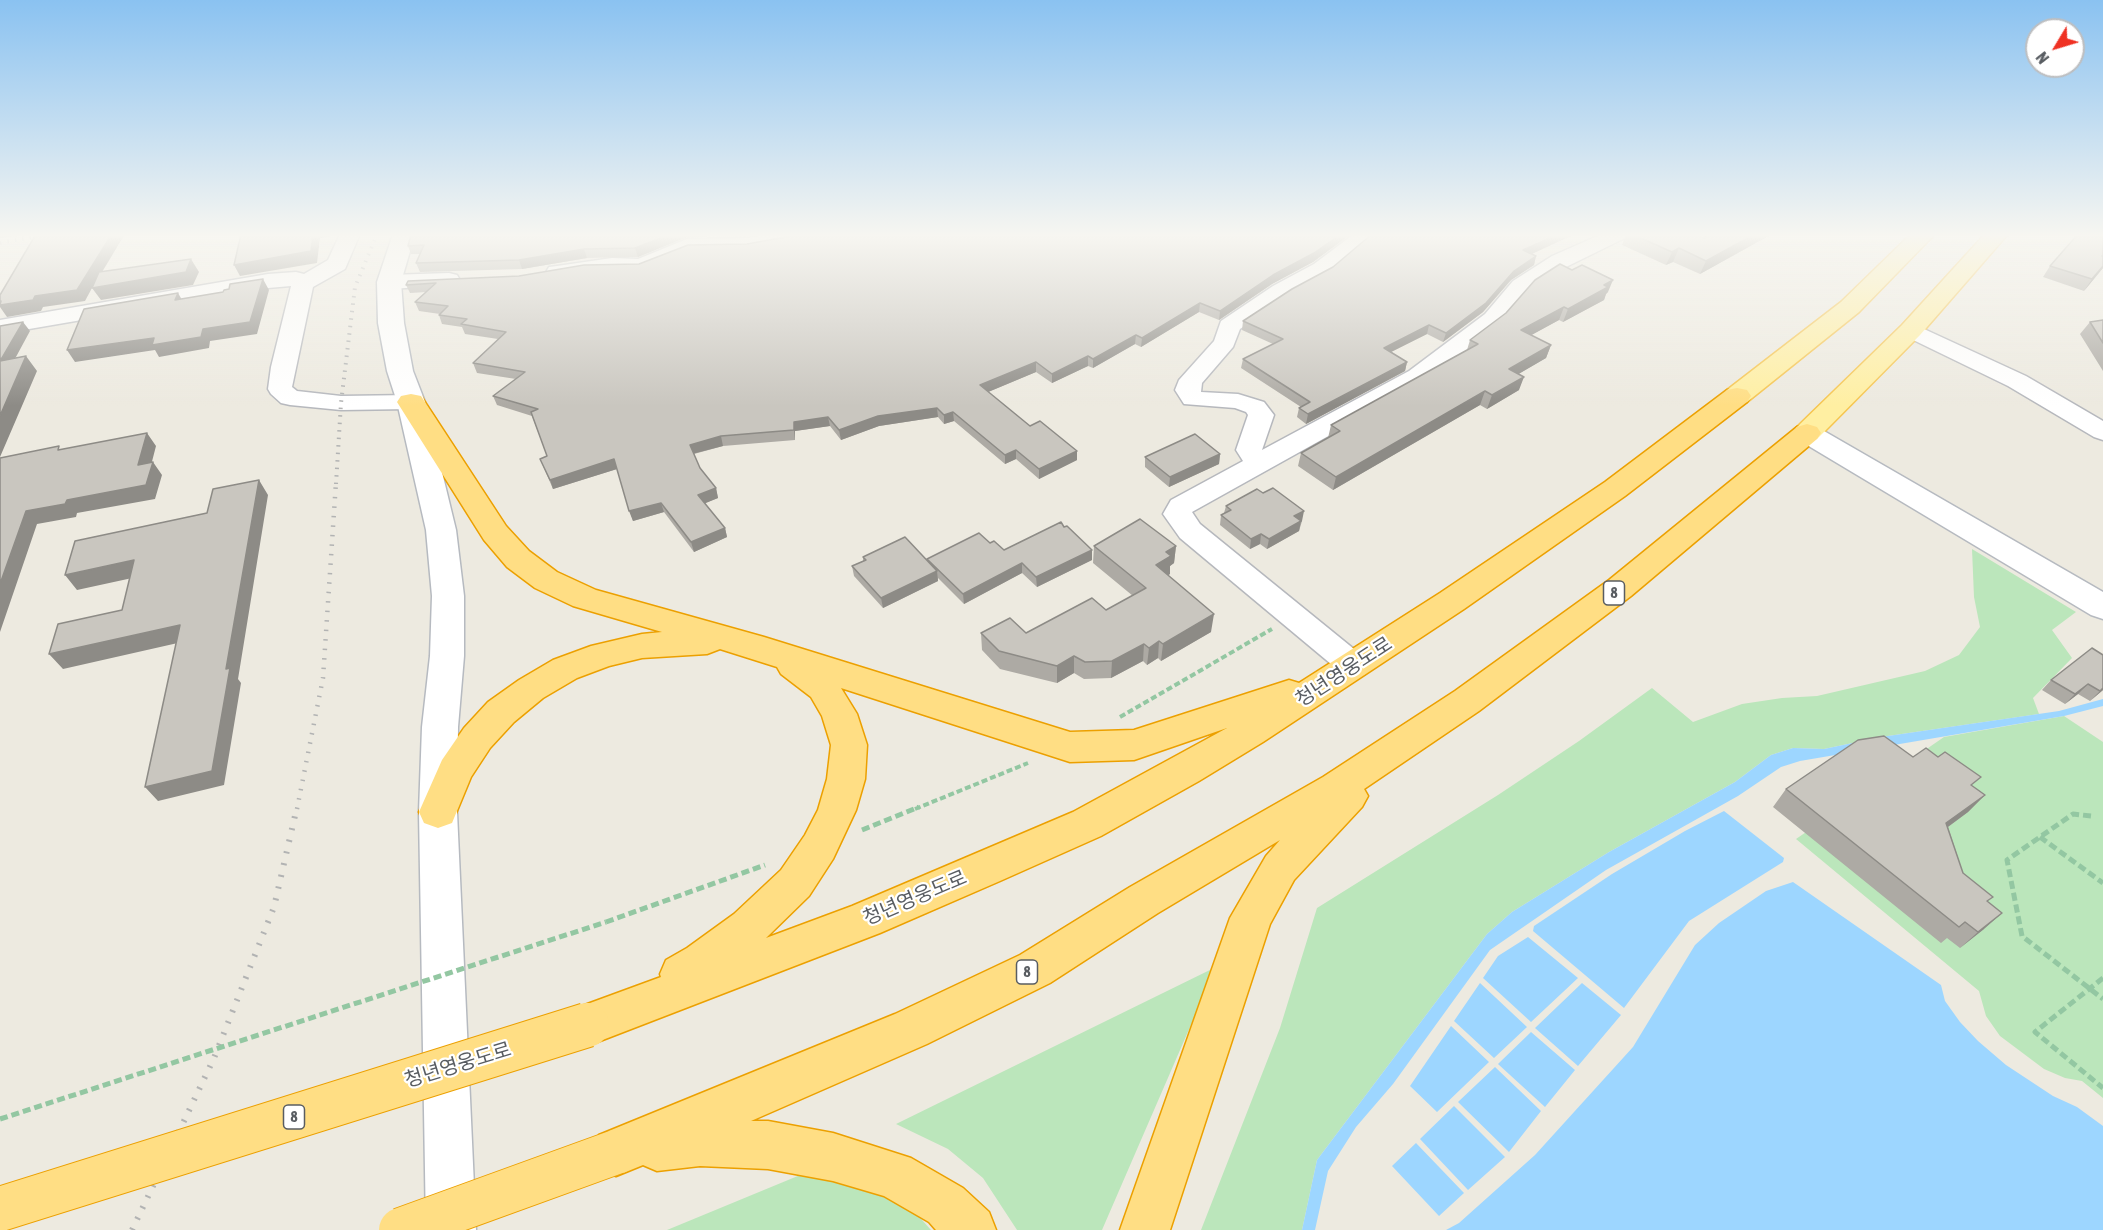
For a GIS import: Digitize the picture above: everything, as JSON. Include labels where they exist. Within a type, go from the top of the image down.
[{"type":"highway","name":"청년영웅도로","points":[[0,1209],[587,1025],[865,920],[1087,824],[1186,770],[1347,671],[1615,489],[1737,396]]},
{"type":"highway","points":[[411,402],[495,533],[518,559],[546,580],[585,598],[764,650],[1070,747],[1134,745],[1347,671]]},
{"type":"highway","name":"8","points":[[401,1230],[616,1152],[782,1085],[910,1029],[1035,969],[1144,900],[1336,788],[1467,701],[1620,588],[1807,433]]},
{"type":"highway","points":[[438,812],[455,771],[477,738],[501,712],[531,689],[565,669],[603,655],[642,646],[685,642],[727,642],[764,650],[797,667],[823,688],[839,714],[849,745],[846,779],[840,800],[819,847],[795,883],[749,927],[702,962],[587,1025]]},
{"type":"highway","points":[[1145,1230],[1251,918],[1280,868],[1317,827],[1410,739]]},
{"type":"highway","points":[[616,1152],[700,1142],[768,1145],[833,1157],[894,1175],[946,1205],[971,1230]]},
{"type":"main road","points":[[390,291],[394,344],[400,371],[411,402],[441,530],[448,596],[447,656],[440,727],[438,812],[451,1230]]},
{"type":"main road","name":"8","points":[[1737,396],[1850,307],[1866,291]]},
{"type":"main road","name":"8","points":[[1807,433],[1911,330],[1946,291]]},
{"type":"main road","points":[[1807,433],[2103,607]]},
{"type":"street","points":[[0,327],[211,291]]},
{"type":"street","points":[[301,291],[280,389],[290,398],[341,403],[411,402]]},
{"type":"street","points":[[1259,465],[1250,450],[1261,415],[1255,407],[1238,401],[1193,399],[1187,390],[1191,380],[1212,359],[1224,342],[1228,326],[1280,291]]},
{"type":"street","points":[[1347,671],[1293,616],[1190,531],[1177,514],[1181,506],[1418,376],[1494,319],[1517,291]]},
{"type":"street","points":[[1911,330],[2017,381],[2103,432]]},
{"type":"path","points":[[819,847],[1070,747],[1293,616]]},
{"type":"path","points":[[2091,816],[2073,814],[2007,860],[2022,936],[2103,999]]},
{"type":"path","points":[[2040,837],[2103,883]]},
{"type":"path","points":[[0,1119],[606,922],[768,864]]},
{"type":"path","points":[[2103,978],[2035,1032],[2103,1088]]},
{"type":"green space","points":[[1972,549],[2076,612],[2052,630],[2072,658],[2033,698],[2039,714],[1881,737],[1824,749],[1793,748],[1771,755],[1735,782],[1609,852],[1512,912],[1487,934],[1317,1160],[1302,1230],[1201,1230],[1280,1028],[1317,908],[1498,795],[1579,741],[1652,688],[1693,722],[1742,704],[1817,696],[1925,671],[1959,655],[1980,627],[1974,597]]},
{"type":"green space","points":[[2064,716],[2103,742],[2103,1098],[2082,1081],[2065,1078],[2044,1069],[2000,1036],[1986,1016],[1979,991],[1796,839],[1944,737]]},
{"type":"green space","points":[[1216,967],[1102,1230],[1017,1230],[983,1178],[948,1149],[896,1124]]},
{"type":"green space","points":[[822,1166],[859,1173],[914,1211],[931,1230],[667,1230]]},
{"type":"water","points":[[2103,699],[2103,706],[2064,716],[1800,761],[1781,767],[1738,796],[1606,870],[1490,950],[1393,1084],[1356,1127],[1328,1171],[1315,1230],[1302,1230],[1317,1160],[1487,934],[1512,912],[1609,852],[1735,782],[1771,755],[1793,748],[1824,749],[1881,737],[2059,711]]},
{"type":"water","points":[[1724,811],[1784,858],[1783,862],[1689,921],[1624,1008],[1533,931],[1534,926],[1612,874]]},
{"type":"water","points":[[1793,882],[1941,985],[1945,1001],[1960,1022],[2006,1065],[2053,1096],[2077,1107],[2103,1126],[2103,1230],[1446,1230],[1459,1223],[1535,1155],[1633,1047],[1695,945],[1719,923],[1766,891]]},
{"type":"water","points":[[1528,937],[1578,978],[1531,1022],[1483,978],[1498,956]]},
{"type":"water","points":[[1480,983],[1527,1027],[1494,1058],[1454,1021]]},
{"type":"water","points":[[1582,983],[1621,1015],[1578,1066],[1535,1028]]},
{"type":"water","points":[[1451,1026],[1489,1062],[1437,1112],[1410,1086]]},
{"type":"water","points":[[1531,1032],[1575,1070],[1545,1107],[1498,1064]]},
{"type":"water","points":[[1495,1067],[1541,1111],[1509,1152],[1458,1102]]},
{"type":"water","points":[[1454,1106],[1505,1157],[1468,1190],[1420,1139]]},
{"type":"water","points":[[1416,1143],[1464,1193],[1439,1216],[1392,1166]]},
{"type":"building","points":[[2,291],[67,291],[35,296],[33,300],[0,305]]},
{"type":"building","points":[[259,291],[250,322],[203,329],[201,337],[152,345],[154,338],[67,350],[84,309],[178,293],[175,300],[223,292]]},
{"type":"building","points":[[427,291],[1249,291],[1220,311],[1200,303],[1142,338],[1136,335],[1093,359],[1088,356],[1052,374],[1036,362],[980,385],[1030,426],[1040,421],[1077,451],[1039,469],[1016,450],[1005,455],[953,412],[944,415],[937,408],[878,416],[839,430],[828,417],[794,422],[794,430],[721,436],[690,445],[700,468],[716,488],[698,495],[725,528],[691,542],[661,503],[629,511],[614,459],[550,480],[540,459],[547,456],[531,412],[538,409],[493,396],[525,372],[473,363],[506,332],[461,324],[467,319],[439,315],[448,306],[415,302]]},
{"type":"building","points":[[1288,291],[1496,291],[1486,303],[1446,333],[1429,325],[1384,348],[1407,362],[1308,414],[1299,408],[1310,402],[1243,359],[1283,339],[1243,321]]},
{"type":"building","points":[[1525,291],[1600,291],[1521,330],[1551,345],[1509,369],[1524,377],[1492,395],[1485,391],[1336,477],[1301,453],[1340,431],[1331,425],[1478,344],[1470,340],[1506,313]]},
{"type":"building","points":[[2103,320],[2103,343],[2090,322]]},
{"type":"building","points":[[23,322],[2,358],[0,359],[0,326]]},
{"type":"building","points":[[26,356],[0,416],[0,361]]},
{"type":"building","points":[[147,433],[138,465],[153,462],[146,485],[67,500],[65,504],[26,511],[0,584],[0,458],[59,446],[58,450]]},
{"type":"building","points":[[1195,434],[1220,454],[1170,477],[1145,457]]},
{"type":"building","points":[[259,480],[226,669],[230,668],[212,771],[145,787],[180,625],[49,654],[58,624],[122,610],[134,560],[65,575],[75,541],[207,513],[213,489]]},
{"type":"building","points":[[1273,488],[1304,511],[1294,516],[1301,521],[1269,539],[1261,534],[1251,539],[1221,515],[1231,510],[1226,506],[1257,489],[1263,493]]},
{"type":"building","points":[[1140,519],[1176,546],[1166,552],[1171,556],[1156,565],[1214,614],[1163,644],[1159,641],[1149,648],[1144,644],[1112,661],[1085,662],[1074,656],[1057,666],[999,651],[981,633],[1010,618],[1026,633],[1092,598],[1106,610],[1146,588],[1094,546]]},
{"type":"building","points":[[1061,522],[1092,550],[1036,577],[1022,563],[963,594],[927,559],[979,533],[990,543],[994,541],[1004,550]]},
{"type":"building","points":[[905,537],[937,571],[881,598],[852,566],[866,560],[863,557]]},
{"type":"building","points":[[2092,648],[2103,655],[2103,688],[2100,691],[2088,684],[2075,694],[2051,680]]},
{"type":"building","points":[[1884,736],[1913,757],[1926,748],[1938,757],[1945,752],[1981,777],[1971,785],[1985,795],[1946,823],[1963,873],[1993,897],[1987,901],[2002,913],[1978,932],[1965,922],[1959,927],[1786,789],[1858,740]]},
{"type":"railway","points":[[336,484],[341,403],[354,291]]},
{"type":"railway","points":[[297,809],[323,678],[336,482]]},
{"type":"railway","points":[[132,1230],[214,1058],[274,907],[297,807]]}]
